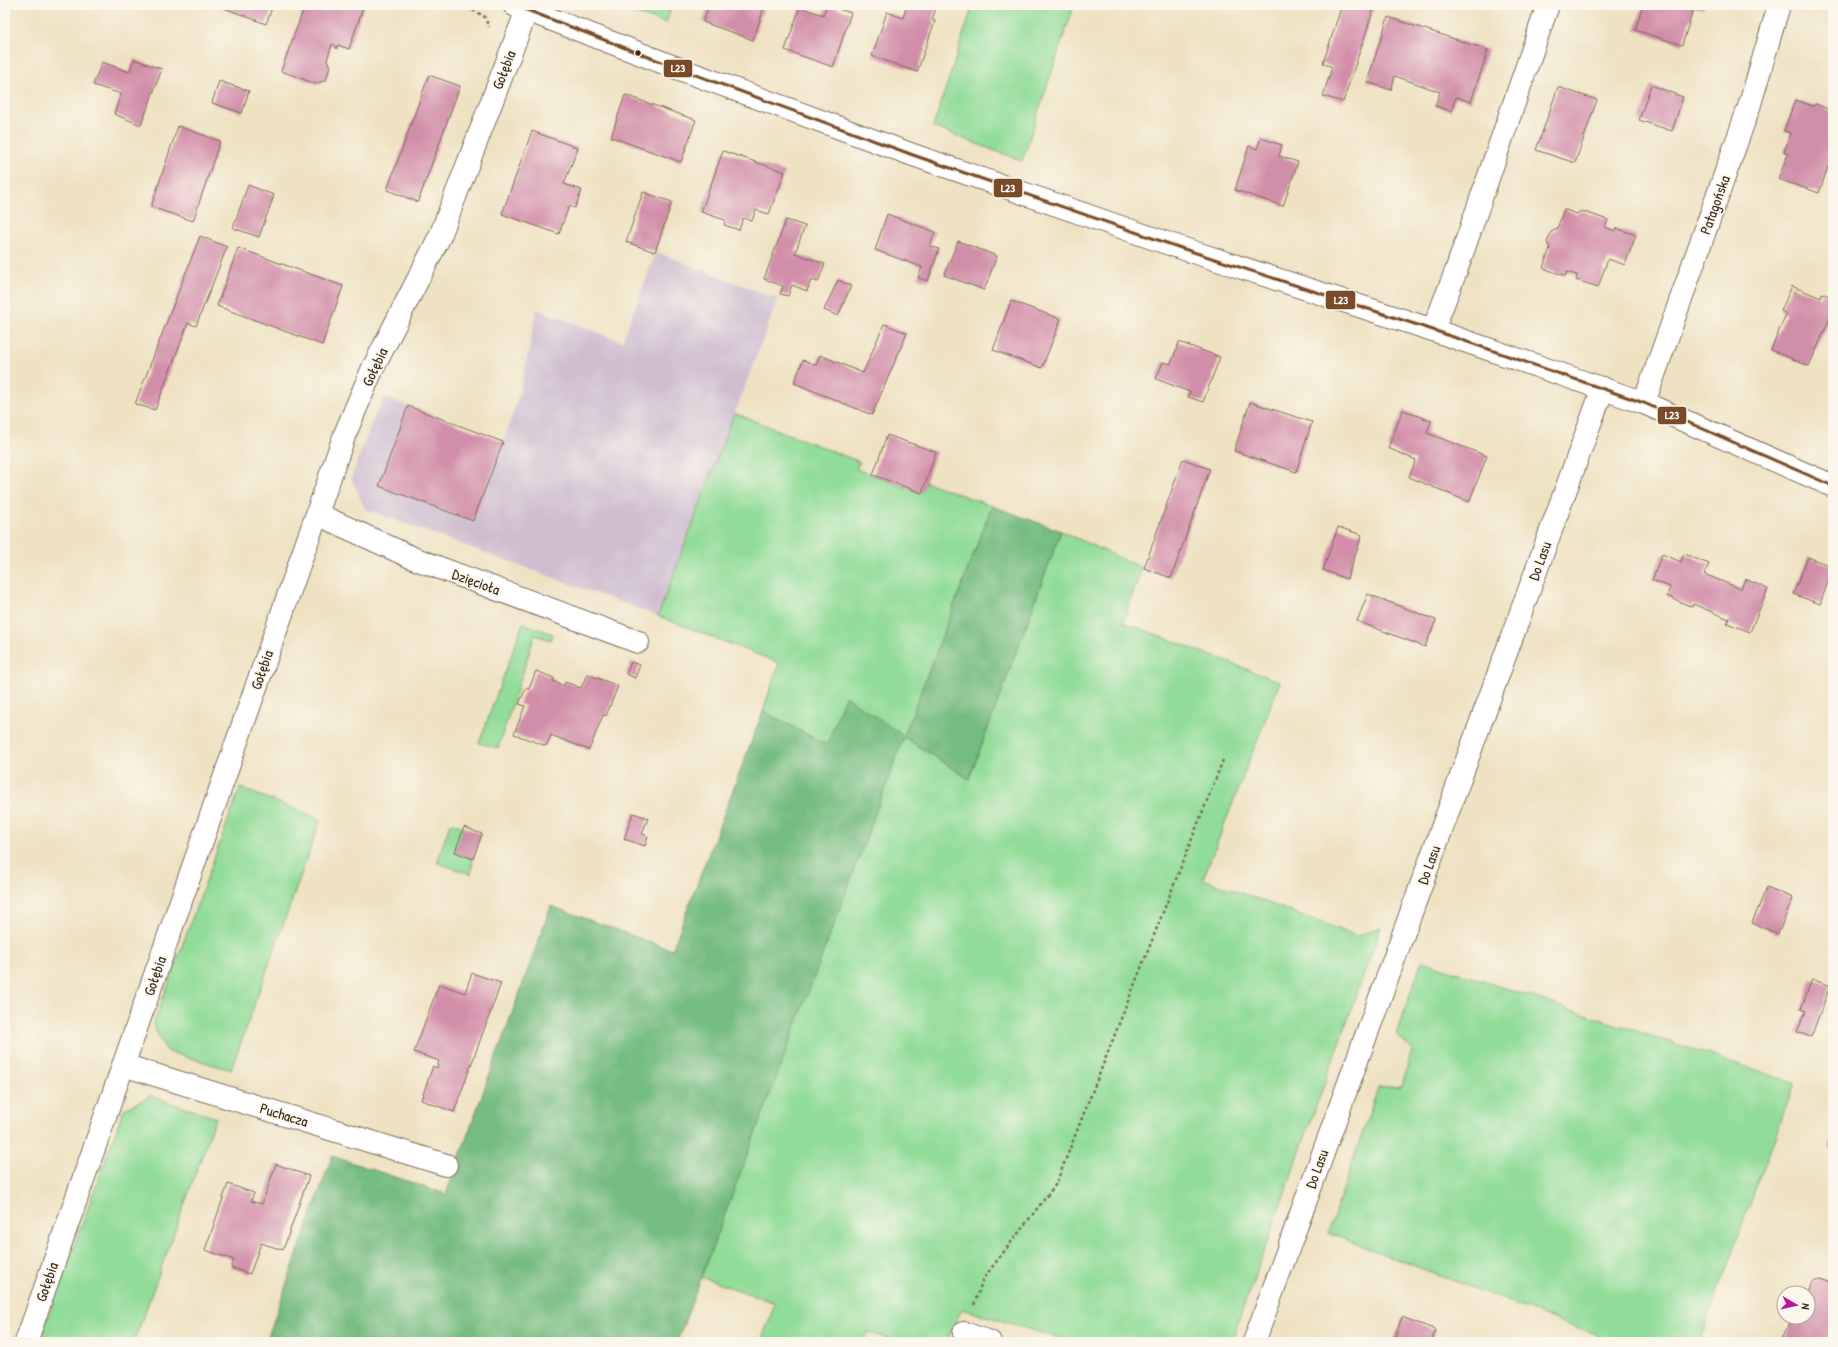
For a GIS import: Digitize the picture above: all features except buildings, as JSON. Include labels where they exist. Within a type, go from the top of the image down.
[{"type":"street","points":[[1434,330],[1456,271],[1548,5]]},
{"type":"street","name":"Patagońska","points":[[1644,403],[1750,104],[1779,5]]},
{"type":"street","points":[[520,8],[913,155],[1181,248],[1434,330],[1603,388],[1644,403],[1833,486]]},
{"type":"street","name":"Gołębia","points":[[26,1342],[345,434],[372,370],[440,236],[520,8]]},
{"type":"street","name":"Do Lasu","points":[[1254,1342],[1603,388]]},
{"type":"street","name":"Dzięcioła","points":[[317,514],[413,558],[638,642]]},
{"type":"street","name":"Puchacza","points":[[123,1066],[446,1165]]},
{"type":"street","points":[[964,1333],[990,1342]]},
{"type":"path","points":[[462,5],[484,16],[490,28]]},
{"type":"path","points":[[964,1333],[983,1279],[1056,1184],[1224,760]]},
{"type":"shaded area","points":[[656,252],[778,299],[658,616],[365,509],[351,478],[372,422],[384,397],[503,442],[520,392],[537,309],[622,342]]},
{"type":"green space","points":[[606,5],[672,5],[666,23]]},
{"type":"green space","points":[[973,5],[1074,5],[1022,161],[933,127]]},
{"type":"green space","points":[[734,413],[860,462],[856,469],[921,493],[926,482],[992,506],[904,736],[969,779],[1061,531],[1142,568],[1123,622],[1280,682],[1203,879],[1357,936],[1381,927],[1231,1342],[1072,1342],[962,1309],[946,1342],[900,1342],[868,1332],[864,1342],[761,1342],[775,1303],[701,1277],[904,737],[845,696],[827,745],[763,711],[779,663],[658,616]]},
{"type":"green space","points":[[992,506],[1061,531],[969,779],[904,737],[677,1342],[266,1342],[332,1156],[446,1194],[551,906],[672,950],[763,711],[827,745],[845,696],[904,736]]},
{"type":"green space","points":[[523,623],[553,634],[551,640],[535,635],[498,748],[479,743]]},
{"type":"green space","points":[[240,788],[321,819],[231,1070],[166,1051],[153,1025]]},
{"type":"green space","points":[[450,823],[464,827],[455,852],[473,859],[471,874],[437,863]]},
{"type":"green space","points":[[1422,961],[1795,1083],[1699,1342],[1615,1342],[1328,1233],[1378,1088],[1402,1086],[1412,1049],[1396,1034]]},
{"type":"green space","points":[[151,1096],[216,1118],[134,1342],[39,1342],[124,1109]]},
{"type":"transit line","name":"L23","points":[[514,5],[677,68],[913,155],[1181,248],[1433,330],[1644,403],[1833,486]]}]
